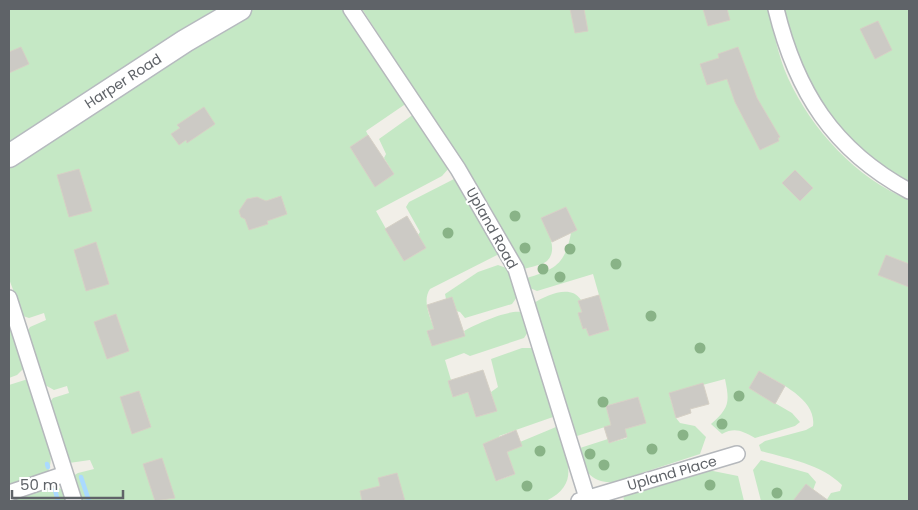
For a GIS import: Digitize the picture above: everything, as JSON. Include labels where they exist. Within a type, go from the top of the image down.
[{"type":"main road","name":"Harper Road","points":[[9,156],[185,41],[240,9]]},
{"type":"street","name":"Upland Road","points":[[351,9],[458,168],[516,268],[585,500]]},
{"type":"street","points":[[776,9],[785,43],[797,76],[828,126],[868,165],[909,191]]},
{"type":"street","points":[[9,298],[74,501]]},
{"type":"street","name":"Upland Place","points":[[585,500],[737,454]]},
{"type":"street","points":[[9,493],[65,474]]},
{"type":"green space","points":[[9,9],[221,9],[9,146]]},
{"type":"green space","points":[[253,9],[343,9],[407,103],[366,131],[368,135],[350,147],[375,186],[394,174],[384,158],[386,154],[379,139],[414,114],[449,168],[442,176],[376,211],[404,261],[426,248],[418,235],[420,232],[406,207],[409,202],[456,178],[503,252],[430,289],[427,304],[434,329],[427,331],[465,335],[464,331],[484,321],[508,313],[521,312],[528,332],[524,338],[470,356],[464,353],[445,360],[451,380],[448,381],[453,396],[468,392],[476,417],[496,411],[491,392],[498,387],[491,359],[522,348],[532,348],[553,417],[499,436],[500,438],[483,445],[497,481],[515,474],[507,452],[520,442],[556,427],[567,459],[568,478],[557,494],[546,501],[80,501],[73,476],[94,469],[90,460],[69,463],[50,402],[53,398],[69,393],[67,386],[54,390],[45,385],[27,332],[30,327],[46,320],[44,313],[29,318],[23,316],[9,279],[9,166],[212,32]]},
{"type":"green space","points":[[362,9],[768,9],[779,53],[788,78],[798,97],[823,134],[871,179],[909,200],[909,501],[826,501],[831,493],[840,491],[842,485],[834,478],[815,467],[761,451],[759,445],[765,441],[806,430],[813,426],[813,416],[803,400],[795,393],[759,371],[749,388],[792,413],[800,422],[795,426],[755,438],[735,430],[722,434],[711,424],[725,409],[727,404],[725,379],[669,394],[676,418],[680,423],[695,426],[706,437],[700,454],[614,482],[600,481],[594,478],[586,470],[580,459],[578,452],[580,448],[608,439],[609,443],[627,438],[625,429],[645,423],[638,397],[606,406],[611,425],[577,436],[571,430],[534,303],[559,292],[577,295],[581,300],[578,301],[582,312],[579,314],[583,328],[586,328],[589,336],[609,330],[593,274],[537,291],[530,288],[527,278],[545,272],[558,264],[566,252],[571,233],[577,230],[566,207],[541,218],[552,245],[552,251],[547,261],[524,269],[488,203]]},
{"type":"green space","points":[[781,9],[909,9],[909,184],[889,172],[848,141],[809,87]]},
{"type":"green space","points":[[498,265],[509,269],[517,297],[512,304],[465,318],[460,312],[456,311],[452,298],[446,299],[445,294],[478,272]]},
{"type":"green space","points":[[9,316],[24,368],[17,375],[9,378]]},
{"type":"green space","points":[[28,379],[49,441],[50,465],[47,473],[10,486],[9,385]]},
{"type":"green space","points":[[761,460],[808,473],[816,482],[813,490],[795,499],[798,501],[761,501],[753,470]]},
{"type":"green space","points":[[708,470],[738,476],[744,501],[624,501],[623,494]]},
{"type":"green space","points":[[56,486],[65,492],[69,501],[9,501]]},
{"type":"building","points":[[570,9],[584,9],[588,31],[575,33]]},
{"type":"building","points":[[703,9],[727,9],[730,20],[708,26]]},
{"type":"building","points":[[878,21],[892,50],[875,59],[860,29]]},
{"type":"building","points":[[21,47],[29,64],[9,73],[9,52]]},
{"type":"building","points":[[738,47],[757,98],[780,137],[778,138],[779,141],[760,150],[735,102],[727,79],[707,85],[700,64],[719,58],[718,54]]},
{"type":"building","points":[[204,107],[215,124],[187,143],[186,140],[179,145],[171,134],[180,128],[177,125]]},
{"type":"building","points":[[368,135],[394,174],[375,187],[350,147]]},
{"type":"building","points":[[79,169],[92,211],[69,217],[57,175]]},
{"type":"building","points":[[795,170],[813,188],[800,201],[782,183]]},
{"type":"building","points":[[281,196],[287,214],[267,221],[268,224],[249,230],[245,219],[241,217],[239,211],[247,199],[257,197],[266,201]]},
{"type":"building","points":[[566,207],[577,230],[552,242],[541,218]]},
{"type":"building","points":[[407,216],[426,248],[404,261],[385,229]]},
{"type":"building","points":[[96,242],[109,284],[86,291],[74,250]]},
{"type":"building","points":[[886,255],[909,264],[909,287],[878,275]]},
{"type":"building","points":[[599,295],[609,330],[589,336],[586,328],[583,329],[578,313],[582,312],[578,301]]},
{"type":"building","points":[[452,297],[465,336],[432,346],[427,331],[434,329],[427,305]]},
{"type":"building","points":[[116,314],[129,351],[107,359],[94,322]]},
{"type":"building","points":[[483,370],[497,411],[476,417],[468,392],[453,397],[448,381]]},
{"type":"building","points":[[759,371],[785,386],[775,404],[749,388]]},
{"type":"building","points":[[703,383],[709,404],[690,409],[691,413],[676,418],[669,393]]},
{"type":"building","points":[[139,391],[151,427],[132,434],[120,397]]},
{"type":"building","points":[[638,397],[646,423],[625,429],[627,437],[609,443],[604,427],[611,425],[606,406]]},
{"type":"building","points":[[516,430],[522,446],[507,452],[515,474],[496,481],[483,444]]},
{"type":"building","points":[[162,458],[175,498],[155,501],[143,464]]},
{"type":"building","points":[[397,473],[405,501],[362,501],[360,491],[380,486],[378,478]]},
{"type":"building","points":[[806,484],[811,488],[829,501],[793,501]]},
{"type":"waterway","points":[[81,477],[89,501]]},
{"type":"waterway","points":[[55,490],[58,501]]}]
